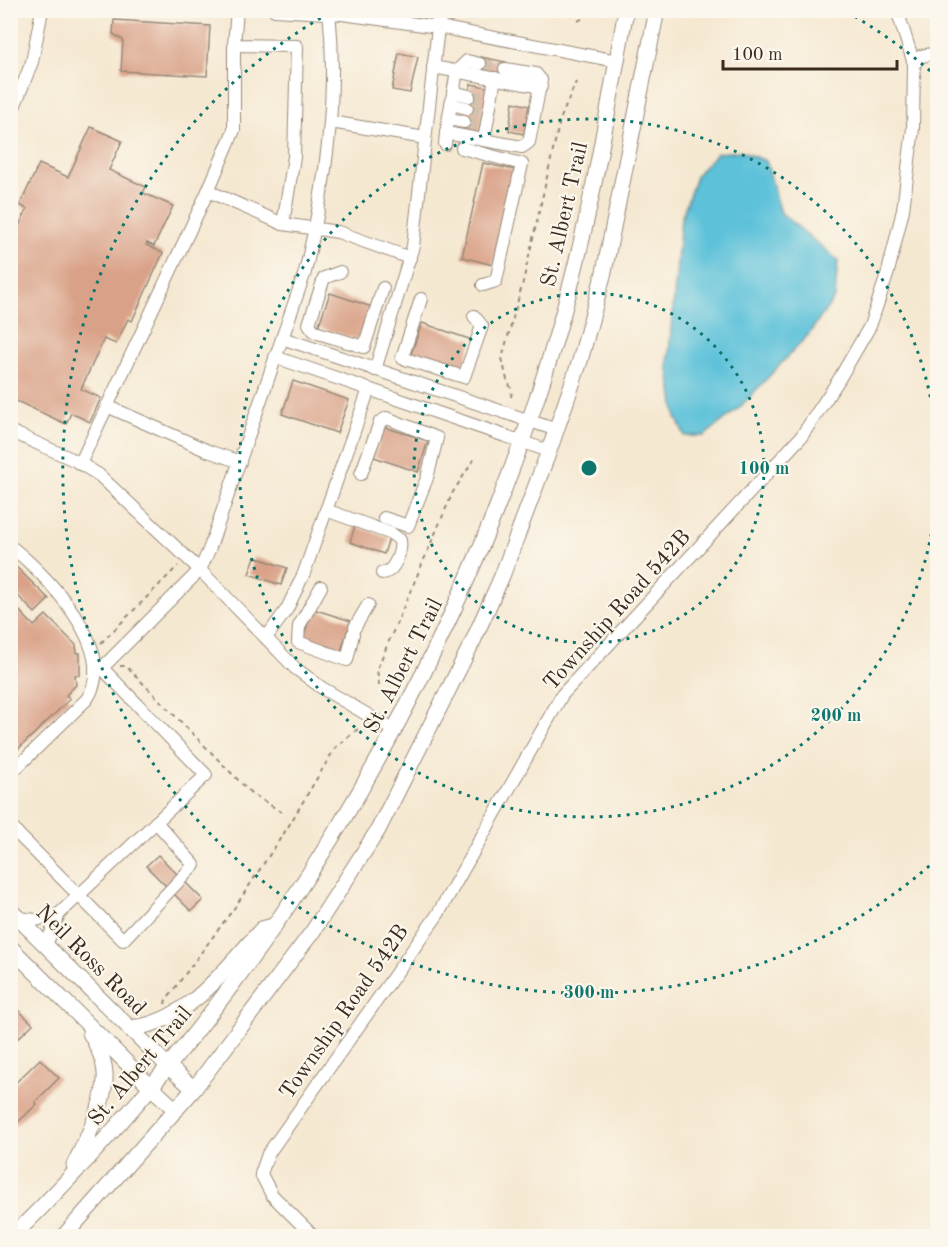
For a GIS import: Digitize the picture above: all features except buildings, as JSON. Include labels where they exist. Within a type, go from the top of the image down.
[{"type":"main road","name":"St. Albert Trail","points":[[13,1236],[152,1088],[219,1004],[276,925],[327,847],[395,731],[459,602],[530,420],[566,304],[595,178],[626,10]]},
{"type":"main road","points":[[64,1236],[194,1089],[314,932],[378,830],[473,641],[501,576],[549,451],[580,361],[604,272],[657,10]]},
{"type":"main road","name":"Neil Ross Road","points":[[15,914],[129,1028],[194,1089]]},
{"type":"main road","points":[[129,1028],[156,1024],[192,1001],[262,929],[276,925]]},
{"type":"main road","points":[[10,947],[176,1110]]},
{"type":"main road","points":[[66,1182],[90,1134],[100,1103],[105,1073],[97,1046],[81,1018]]},
{"type":"street","points":[[10,117],[32,62],[42,10]]},
{"type":"street","points":[[80,464],[208,191],[234,130],[234,45],[237,10]]},
{"type":"street","points":[[275,10],[329,12],[438,27],[617,61]]},
{"type":"street","points":[[375,370],[413,246],[440,10]]},
{"type":"street","points":[[897,11],[914,64],[921,57],[938,53]]},
{"type":"street","points":[[10,774],[87,699],[92,692],[100,668],[200,570],[209,550],[305,272],[315,228],[331,122],[329,12]]},
{"type":"street","points":[[234,45],[297,46],[294,157],[283,224]]},
{"type":"street","points":[[480,64],[467,61],[457,71],[446,139],[484,140],[526,146],[529,142],[542,80],[536,74],[505,69]]},
{"type":"street","name":"Township Road 542B","points":[[313,1236],[272,1195],[261,1174],[268,1154],[438,914],[562,695],[801,437],[838,381],[870,326],[888,272],[903,210],[910,165],[914,64]]},
{"type":"street","points":[[433,67],[541,87]]},
{"type":"street","points":[[484,140],[483,126],[495,78]]},
{"type":"street","points":[[452,98],[468,102]]},
{"type":"street","points":[[449,119],[464,122]]},
{"type":"street","points":[[331,122],[425,138]]},
{"type":"street","points":[[462,148],[522,164],[496,281],[483,285]]},
{"type":"street","points":[[208,191],[283,224],[338,232],[410,258]]},
{"type":"street","points":[[340,272],[324,278],[309,324],[315,332],[364,346],[383,288]]},
{"type":"street","points":[[421,300],[402,358],[464,377],[482,326],[474,316]]},
{"type":"street","points":[[282,338],[557,430]]},
{"type":"street","points":[[275,357],[549,451]]},
{"type":"street","points":[[266,638],[287,609],[304,573],[369,389]]},
{"type":"street","points":[[107,406],[208,451],[240,462]]},
{"type":"street","points":[[361,474],[380,422],[387,418],[437,438],[427,478],[408,526],[384,518]]},
{"type":"street","points":[[10,431],[99,475],[200,570],[307,677],[395,731]]},
{"type":"street","points":[[326,510],[392,534],[400,540],[401,548],[392,570],[382,573]]},
{"type":"street","points":[[10,546],[65,602],[89,638],[100,668],[206,775],[58,914],[36,920],[15,914]]},
{"type":"street","points":[[321,587],[299,626],[298,642],[347,660],[354,630],[368,605]]},
{"type":"street","points":[[10,826],[123,940],[194,865],[156,822]]},
{"type":"street","points":[[46,945],[58,914]]},
{"type":"path","points":[[578,21],[585,16],[584,10]]},
{"type":"path","points":[[511,397],[512,390],[502,358],[523,282],[558,129],[564,107],[576,82]]},
{"type":"path","points":[[379,686],[377,669],[453,492],[475,458]]},
{"type":"path","points":[[93,652],[179,566]]},
{"type":"path","points":[[100,668],[126,666],[251,793],[283,813]]},
{"type":"path","points":[[165,1006],[166,1000],[236,907],[282,837],[335,748],[359,728]]},
{"type":"water","points":[[740,151],[766,161],[781,213],[838,260],[835,297],[808,335],[739,408],[704,436],[685,436],[676,417],[668,364],[681,219],[697,174],[717,153]]},
{"type":"tunnel","points":[[480,64],[505,69]]},
{"type":"tunnel","points":[[469,96],[485,99]]},
{"type":"tunnel","points":[[467,108],[483,112]]},
{"type":"tunnel","points":[[464,122],[480,126]]}]
